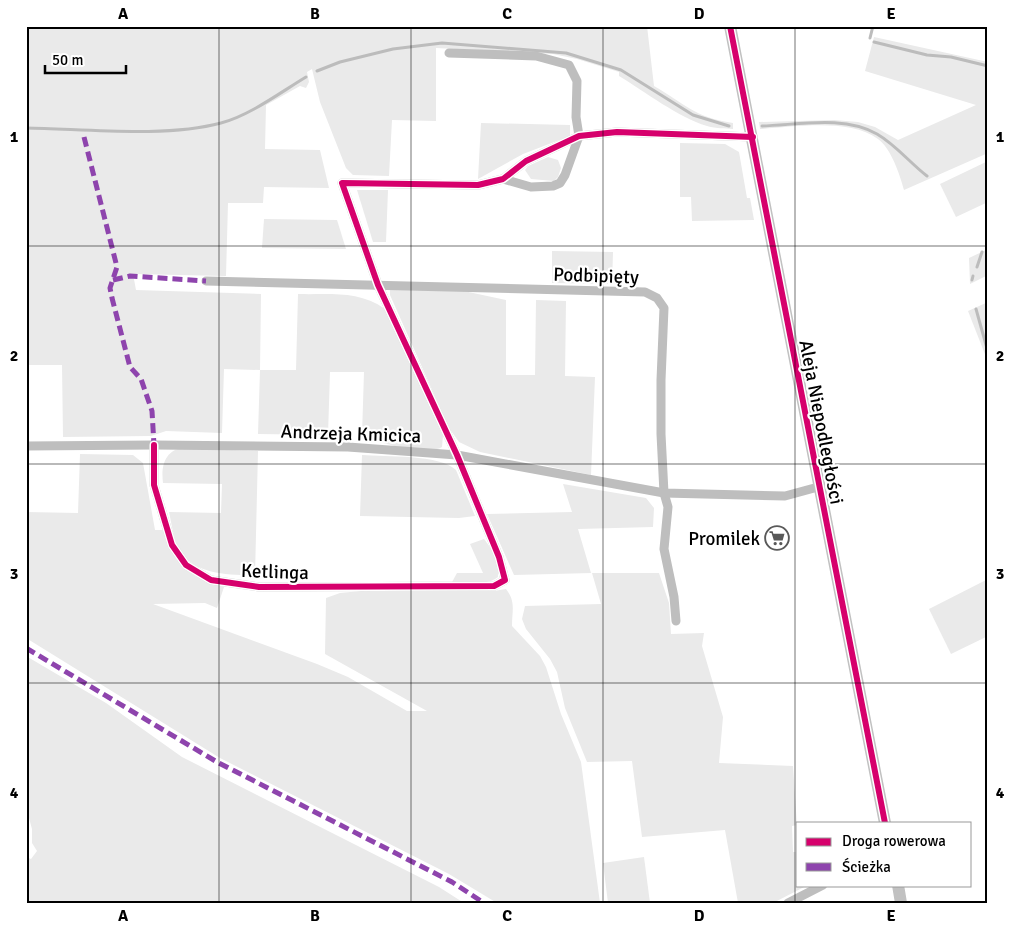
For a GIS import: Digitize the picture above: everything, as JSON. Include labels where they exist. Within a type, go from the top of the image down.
[{"type":"street","name":"Aleja Niepodległości","points":[[730,26],[753,137],[818,487],[885,822]]},
{"type":"street","points":[[448,53],[536,56],[569,65],[578,81],[576,117],[579,136],[566,175],[560,183],[554,186],[531,187],[502,179]]},
{"type":"street","points":[[457,455],[378,285],[342,182],[478,185],[502,179],[526,160],[579,136],[617,132],[753,137]]},
{"type":"street","name":"Podbipięty","points":[[206,281],[645,292],[657,298],[664,308],[660,380],[664,493],[668,507],[664,549],[674,597],[676,621]]},
{"type":"street","name":"Andrzeja Kmicica","points":[[26,446],[154,444],[348,447],[457,455],[664,493],[785,496],[818,487]]},
{"type":"street","name":"Ketlinga","points":[[154,444],[154,484],[172,544],[186,565],[211,580],[259,587],[494,586],[505,580],[499,557],[457,455]]},
{"type":"street","points":[[788,903],[821,886]]},
{"type":"street","points":[[898,886],[901,903]]},
{"type":"shaded area","points":[[26,26],[647,26],[654,86],[699,113],[733,123],[733,129],[711,127],[696,122],[619,76],[619,72],[577,59],[553,54],[436,48],[436,121],[392,120],[389,176],[353,175],[346,168],[320,102],[312,69],[307,72],[309,82],[306,88],[300,86],[266,105],[265,149],[320,150],[329,188],[264,187],[263,203],[228,203],[226,276],[133,274],[136,290],[261,294],[260,370],[224,369],[222,433],[166,431],[151,436],[63,437],[62,365],[26,365]]},
{"type":"shaded area","points":[[874,37],[988,62],[988,153],[904,190],[891,155],[883,143],[866,132],[852,128],[821,125],[760,129],[759,122],[834,120],[858,122],[875,127],[898,140],[976,105],[865,71]]},
{"type":"shaded area","points":[[481,123],[570,125],[570,136],[523,154],[478,179]]},
{"type":"shaded area","points":[[680,143],[725,144],[739,152],[747,198],[750,198],[754,220],[692,221],[691,197],[680,197]]},
{"type":"shaded area","points":[[548,157],[558,160],[561,168],[558,177],[554,181],[531,179],[525,170],[528,166]]},
{"type":"shaded area","points":[[988,161],[988,202],[956,217],[940,184]]},
{"type":"shaded area","points":[[357,190],[388,190],[386,242],[373,242]]},
{"type":"shaded area","points":[[264,219],[337,220],[346,249],[262,248]]},
{"type":"shaded area","points":[[988,249],[988,275],[970,284],[969,258]]},
{"type":"shaded area","points":[[552,251],[613,252],[612,284],[552,283]]},
{"type":"shaded area","points":[[390,289],[459,290],[506,300],[506,375],[535,375],[536,300],[566,301],[565,376],[595,377],[591,475],[480,452],[459,442],[449,428],[390,295]]},
{"type":"shaded area","points":[[298,294],[354,296],[375,303],[385,309],[443,435],[442,447],[426,450],[414,449],[378,442],[362,435],[364,372],[330,372],[328,435],[258,434],[260,370],[296,370]]},
{"type":"shaded area","points":[[988,302],[988,362],[968,311]]},
{"type":"shaded area","points":[[181,448],[258,451],[255,576],[226,574],[206,570],[189,561],[179,550],[169,512],[221,513],[222,484],[163,483],[163,466],[167,457],[175,450]]},
{"type":"shaded area","points":[[80,454],[133,455],[143,463],[155,530],[163,530],[172,553],[184,568],[201,579],[224,587],[217,608],[205,603],[153,604],[348,677],[407,711],[427,711],[325,654],[326,598],[340,593],[361,591],[494,591],[506,589],[512,602],[512,626],[540,656],[546,667],[561,714],[581,762],[600,903],[497,903],[449,874],[220,758],[26,638],[26,512],[78,513]]},
{"type":"shaded area","points":[[362,455],[425,459],[448,465],[456,470],[475,516],[459,518],[360,516]]},
{"type":"shaded area","points":[[563,484],[646,498],[654,508],[653,527],[578,529],[592,573],[514,575],[487,514],[572,512]]},
{"type":"shaded area","points":[[484,539],[495,556],[498,566],[498,577],[482,583],[451,584],[457,573],[483,573],[470,544]]},
{"type":"shaded area","points":[[592,573],[659,573],[669,603],[671,634],[704,633],[702,646],[723,717],[719,763],[793,766],[797,822],[796,825],[792,826],[793,852],[796,852],[796,886],[806,886],[773,903],[738,903],[725,830],[642,837],[632,761],[587,762],[565,708],[557,672],[550,659],[526,629],[522,619],[525,606],[601,604]]},
{"type":"shaded area","points":[[988,579],[988,636],[951,654],[929,609]]},
{"type":"shaded area","points":[[26,656],[106,703],[182,757],[439,887],[464,903],[26,903],[26,857],[31,859],[37,851],[32,843],[32,829],[26,807]]},
{"type":"shaded area","points":[[644,857],[650,903],[608,903],[603,863]]},
{"type":"waterway","points":[[870,38],[873,26]]},
{"type":"waterway","points":[[874,42],[927,55],[951,57],[988,66]]},
{"type":"waterway","points":[[317,71],[340,62],[393,49],[442,43],[566,53],[621,70],[693,115],[729,126]]},
{"type":"waterway","points":[[26,128],[99,131],[150,131],[199,128],[232,120],[243,115],[306,77]]},
{"type":"waterway","points":[[762,126],[821,122],[864,128],[890,143],[927,176]]},
{"type":"waterway","points":[[987,231],[988,217]]},
{"type":"waterway","points":[[977,267],[982,252]]},
{"type":"waterway","points":[[972,280],[973,276]]},
{"type":"waterway","points":[[976,309],[988,352]]},
{"type":"marked path","points":[[84,137],[117,267],[110,288],[112,298],[130,367],[141,379],[152,411],[154,445]]},
{"type":"marked path","points":[[113,280],[130,276],[206,281]]},
{"type":"marked path","points":[[26,648],[217,762],[452,882],[484,903]]},
{"type":"cycle path","points":[[730,26],[885,822]]},
{"type":"cycle path","points":[[154,445],[154,485],[172,545],[186,565],[211,580],[259,587],[494,586],[505,580],[499,557],[457,455],[378,285],[342,183],[478,185],[503,179],[526,161],[579,136],[617,132],[753,137]]},
{"type":"place","name":"Promilek","points":[[777,538]]}]
